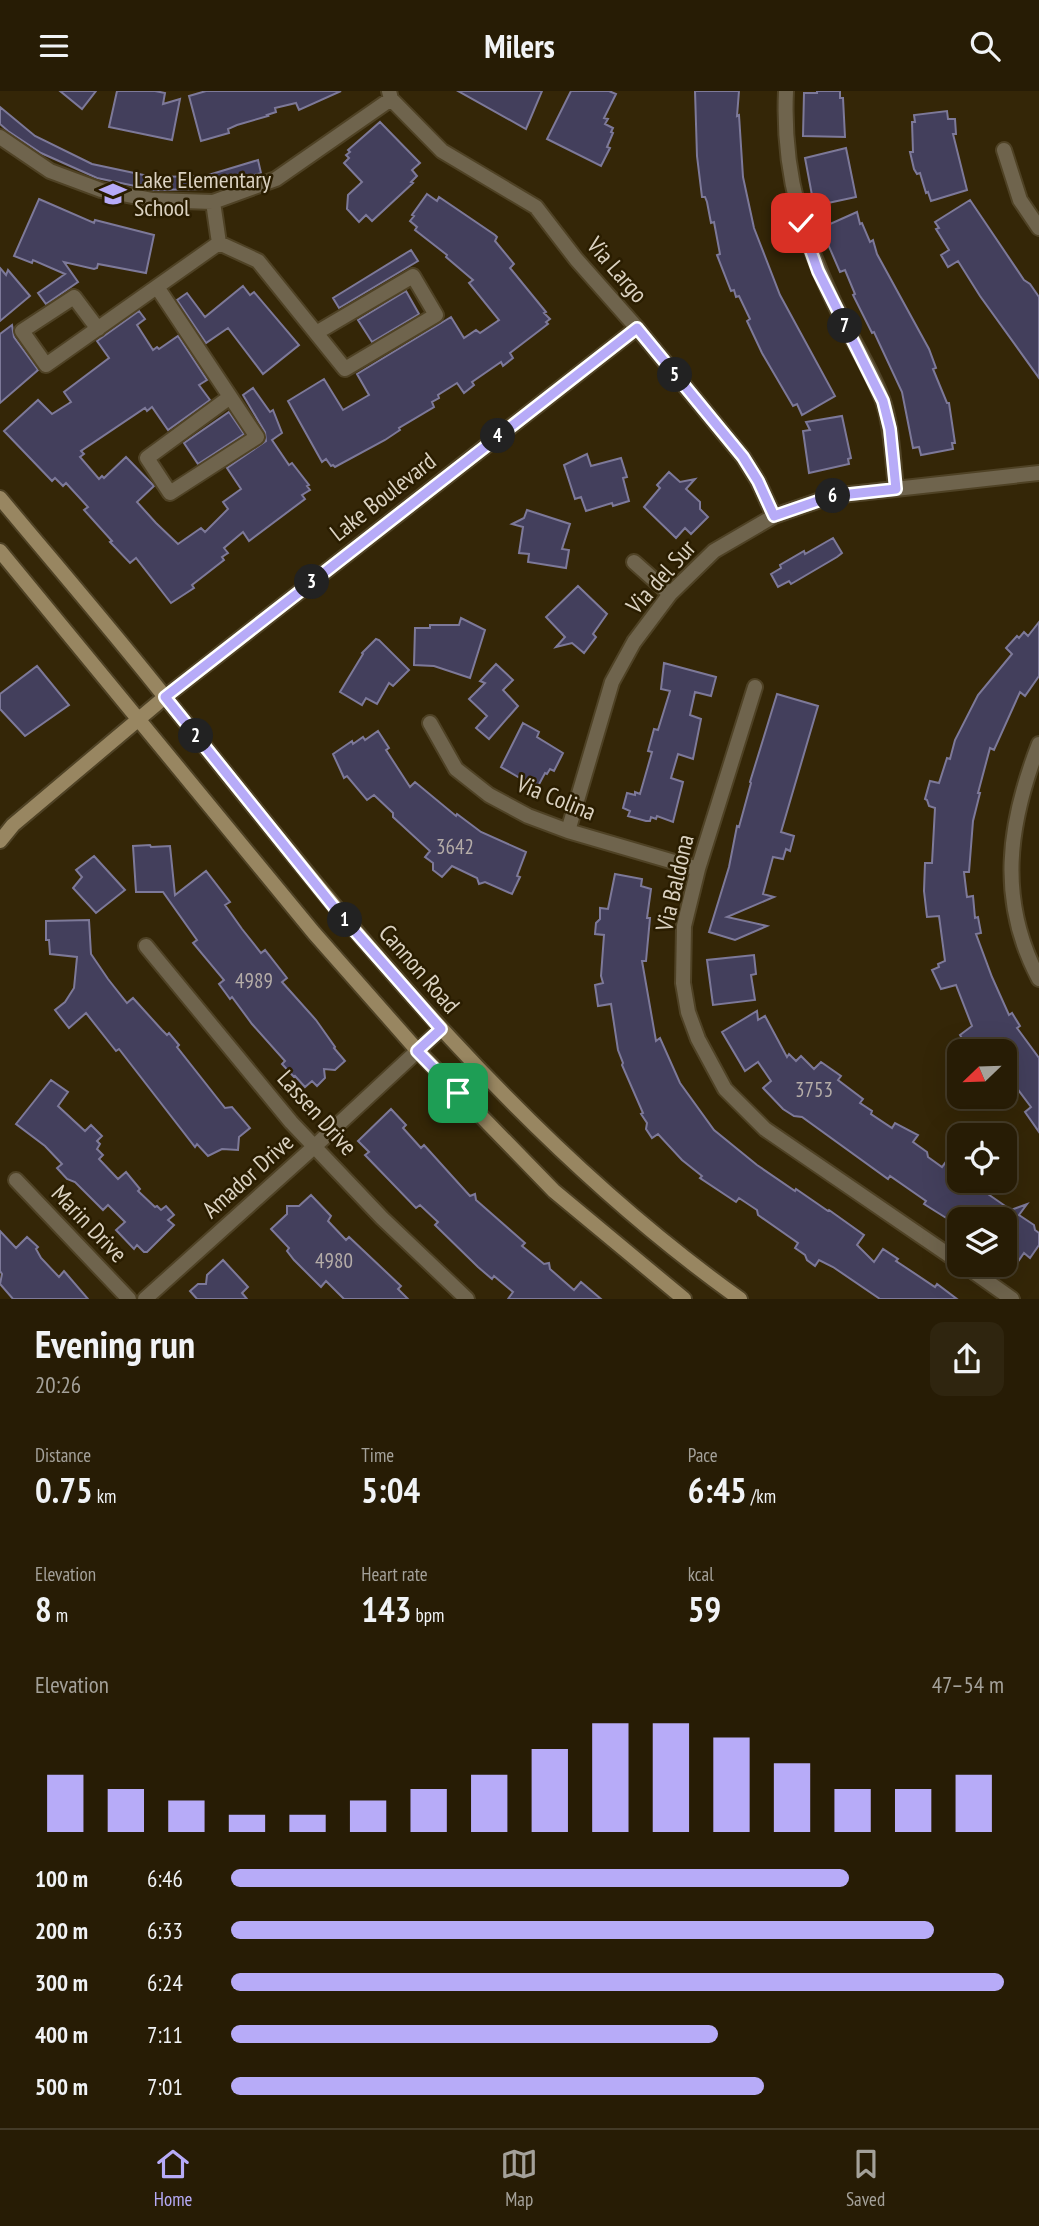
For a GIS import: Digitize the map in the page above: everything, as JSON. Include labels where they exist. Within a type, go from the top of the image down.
[{"type":"main road","name":"Lake Boulevard","points":[[0,841],[13,825],[165,697],[637,328]]},
{"type":"main road","name":"Cannon Road","points":[[0,498],[338,912],[441,1029],[576,1166],[740,1299]]},
{"type":"main road","points":[[0,551],[314,933],[417,1051],[554,1191],[684,1299]]},
{"type":"street","points":[[786,91],[785,123],[797,211],[818,271],[883,401],[890,429],[896,489]]},
{"type":"street","points":[[0,137],[50,171],[101,190],[153,201],[213,202],[276,179],[390,95]]},
{"type":"street","name":"Via Largo","points":[[390,95],[442,151],[536,207],[576,259],[637,328],[743,457],[758,481],[774,516]]},
{"type":"street","points":[[1004,150],[1020,200],[1039,228]]},
{"type":"street","points":[[213,202],[219,243]]},
{"type":"street","points":[[98,329],[74,296],[22,331],[46,365],[98,329],[219,243]]},
{"type":"street","points":[[219,243],[258,261],[316,333],[345,369],[436,315],[413,276],[316,333]]},
{"type":"street","points":[[157,287],[257,437],[170,493],[147,458],[230,397]]},
{"type":"street","name":"Via del Sur","points":[[568,831],[612,682],[634,642],[670,594],[714,551],[774,516],[832,496],[1039,473]]},
{"type":"street","points":[[634,562],[670,594]]},
{"type":"street","name":"Via Baldona","points":[[755,687],[698,869],[684,926],[683,982],[688,1012],[698,1039],[725,1089],[765,1129],[947,1254]]},
{"type":"street","name":"Via Colina","points":[[430,723],[456,769],[489,795],[528,816],[568,831],[698,869]]},
{"type":"street","points":[[1039,744],[1024,783],[1012,836],[1011,866],[1016,914],[1029,960],[1039,979]]},
{"type":"street","name":"Lassen Drive","points":[[146,946],[291,1122],[382,1218],[467,1299]]},
{"type":"street","name":"Amador Drive","points":[[145,1299],[441,1029]]},
{"type":"street","name":"Marin Drive","points":[[16,1180],[129,1299]]},
{"type":"street","points":[[981,1277],[1013,1299]]},
{"type":"building","points":[[60,91],[96,91],[82,109]]},
{"type":"building","points":[[117,91],[165,93],[163,104],[180,99],[172,140],[109,127]]},
{"type":"building","points":[[206,91],[341,91],[299,110],[296,103],[275,108],[276,112],[268,116],[237,125],[228,129],[229,133],[201,141],[189,96]]},
{"type":"building","points":[[458,91],[542,91],[526,129]]},
{"type":"building","points":[[571,91],[609,91],[616,94],[604,118],[608,119],[605,124],[613,128],[613,133],[607,147],[610,148],[601,166],[547,139]]},
{"type":"building","points":[[695,91],[739,91],[737,116],[739,115],[743,177],[754,228],[780,295],[835,396],[802,415],[797,404],[793,406],[762,353],[747,321],[750,319],[739,296],[736,297],[734,290],[731,291],[717,255],[720,254],[714,222],[711,223],[707,202],[705,197],[702,197],[697,156]]},
{"type":"building","points":[[840,91],[840,98],[843,98],[845,137],[803,136],[804,93]]},
{"type":"building","points":[[0,107],[35,136],[92,164],[153,177],[205,176],[258,160],[261,173],[206,189],[154,190],[97,178],[41,153],[8,131],[0,124]]},
{"type":"building","points":[[947,111],[948,119],[955,119],[956,134],[953,134],[967,190],[931,201],[920,173],[917,174],[914,169],[910,152],[913,152],[912,122],[915,122],[914,115]]},
{"type":"building","points":[[380,122],[420,163],[412,170],[417,176],[411,182],[413,183],[372,221],[366,215],[359,222],[347,209],[348,195],[362,182],[344,163],[349,158],[346,155],[350,152],[348,150]]},
{"type":"building","points":[[846,148],[856,197],[814,206],[805,158]]},
{"type":"building","points":[[427,194],[437,201],[439,197],[497,237],[495,241],[514,264],[510,268],[550,319],[546,322],[548,324],[510,353],[513,358],[503,366],[501,362],[472,382],[474,385],[464,393],[457,383],[438,395],[439,398],[432,402],[434,407],[399,428],[400,430],[385,440],[335,467],[331,466],[326,459],[322,462],[288,401],[324,379],[343,410],[369,395],[357,374],[451,317],[464,338],[476,330],[480,333],[499,320],[469,283],[473,280],[415,230],[417,227],[410,221],[414,216],[412,215]]},
{"type":"building","points":[[39,199],[94,223],[95,220],[154,235],[146,273],[98,264],[94,269],[64,262],[78,282],[46,304],[38,293],[65,274],[33,260],[32,263],[14,256]]},
{"type":"building","points":[[970,200],[1024,280],[1039,297],[1039,378],[958,261],[948,267],[941,255],[949,250],[936,229],[939,228],[935,222]]},
{"type":"building","points":[[857,212],[860,224],[862,223],[870,242],[873,240],[877,254],[929,349],[936,368],[933,369],[949,403],[955,443],[952,443],[953,449],[921,455],[919,447],[913,448],[902,392],[853,295],[855,294],[845,270],[840,272],[821,228]]},
{"type":"building","points":[[411,250],[418,261],[339,308],[333,298]]},
{"type":"building","points":[[0,268],[6,275],[8,270],[30,296],[0,321]]},
{"type":"building","points":[[243,286],[250,295],[254,292],[299,345],[263,374],[228,328],[206,343],[177,300],[187,293],[205,317]]},
{"type":"building","points":[[406,291],[419,314],[372,342],[358,320]]},
{"type":"building","points":[[139,311],[145,319],[137,325],[153,350],[178,336],[207,380],[199,385],[210,400],[168,430],[152,407],[147,411],[145,408],[81,451],[84,454],[80,457],[99,479],[102,476],[104,478],[126,457],[154,486],[137,502],[178,544],[201,528],[205,532],[228,509],[223,502],[241,489],[227,468],[266,441],[265,432],[243,395],[253,388],[270,412],[273,410],[282,433],[272,440],[289,465],[292,463],[309,485],[307,486],[310,490],[302,495],[305,499],[249,541],[243,532],[224,548],[228,553],[222,557],[224,560],[192,585],[194,588],[171,603],[136,558],[130,563],[110,542],[112,541],[84,510],[88,507],[66,483],[63,486],[55,478],[52,481],[4,431],[38,400],[52,414],[71,402],[64,392],[109,358],[97,341]]},
{"type":"building","points":[[12,325],[14,337],[38,370],[0,403],[0,334]]},
{"type":"building","points":[[229,412],[244,434],[198,464],[184,443]]},
{"type":"building","points":[[842,416],[851,458],[848,459],[849,464],[809,473],[803,431],[810,430],[806,422]]},
{"type":"building","points":[[587,454],[591,466],[621,458],[627,477],[623,478],[629,501],[586,511],[581,497],[575,499],[564,465]]},
{"type":"building","points":[[669,472],[680,482],[695,479],[686,489],[700,502],[700,509],[708,517],[691,534],[685,528],[676,538],[644,507],[660,488],[657,485]]},
{"type":"building","points":[[527,510],[570,524],[562,549],[569,550],[566,568],[528,562],[529,554],[519,553],[523,527],[512,524],[524,518]]},
{"type":"building","points":[[833,538],[842,553],[791,584],[789,581],[778,587],[771,574],[781,568],[780,565]]},
{"type":"building","points":[[578,586],[607,614],[593,634],[596,637],[584,653],[572,643],[556,647],[565,637],[546,617]]},
{"type":"building","points":[[461,618],[485,630],[470,678],[434,666],[414,665],[415,628],[459,625]]},
{"type":"building","points":[[1039,622],[1039,676],[1025,696],[1020,692],[994,750],[990,748],[973,821],[969,872],[964,872],[967,897],[973,896],[975,918],[978,917],[981,933],[976,934],[992,977],[1009,1015],[1012,1013],[1020,1026],[1017,1028],[1039,1058],[1039,1132],[1025,1112],[1031,1107],[1017,1088],[1017,1039],[962,1039],[960,1035],[972,1026],[956,985],[941,989],[932,970],[945,961],[939,916],[927,917],[924,891],[925,863],[932,863],[935,808],[929,806],[925,799],[930,781],[939,783],[947,758],[950,759],[955,740],[978,695],[1012,654],[1006,648],[1024,632],[1028,636]]},
{"type":"building","points":[[376,639],[409,670],[393,686],[389,683],[377,704],[366,698],[362,705],[340,692],[362,653]]},
{"type":"building","points":[[664,663],[716,677],[711,696],[695,692],[690,715],[701,719],[693,759],[678,754],[671,778],[683,782],[673,822],[657,816],[656,819],[651,817],[650,821],[646,821],[628,816],[630,811],[623,808],[627,793],[640,794],[652,752],[648,751],[654,729],[658,730],[670,691],[661,689]]},
{"type":"building","points":[[496,664],[513,680],[503,690],[518,706],[489,739],[476,728],[487,716],[469,699],[485,683],[480,681]]},
{"type":"building","points":[[37,666],[69,705],[25,736],[0,709],[0,694]]},
{"type":"building","points":[[777,694],[818,706],[781,832],[794,836],[790,851],[786,849],[783,859],[773,857],[763,894],[774,897],[727,917],[767,926],[735,940],[709,932],[729,867],[737,826],[739,827]]},
{"type":"building","points":[[523,723],[539,732],[537,737],[563,753],[554,771],[550,769],[545,773],[537,788],[501,767]]},
{"type":"building","points":[[378,731],[389,748],[386,750],[410,787],[415,782],[456,816],[457,814],[481,832],[526,852],[517,876],[520,877],[512,894],[485,882],[479,884],[477,878],[452,866],[442,877],[433,870],[433,863],[425,857],[430,851],[393,817],[393,813],[374,795],[367,800],[347,776],[344,778],[333,754],[352,741],[353,744],[363,737],[365,740]]},
{"type":"building","points":[[133,846],[170,846],[175,895],[206,871],[230,902],[225,905],[242,929],[261,953],[265,950],[287,978],[282,982],[316,1020],[345,1061],[335,1070],[324,1069],[325,1078],[317,1086],[312,1081],[305,1087],[294,1077],[282,1064],[285,1061],[232,997],[230,999],[219,984],[224,980],[193,943],[197,940],[163,892],[136,892]]},
{"type":"building","points":[[94,856],[125,890],[96,913],[73,888],[82,877],[76,870]]},
{"type":"building","points":[[615,874],[642,879],[641,886],[651,889],[646,961],[642,961],[656,1041],[660,1038],[680,1083],[714,1130],[757,1165],[864,1235],[857,1245],[874,1262],[883,1249],[898,1259],[896,1261],[935,1287],[937,1284],[957,1299],[880,1299],[833,1267],[819,1260],[815,1266],[795,1248],[798,1243],[758,1215],[757,1210],[739,1198],[736,1202],[700,1178],[702,1176],[682,1160],[658,1134],[652,1138],[646,1129],[647,1123],[622,1065],[611,1004],[598,1006],[595,985],[603,983],[601,976],[604,935],[595,934],[596,923],[600,919],[600,908],[608,909]]},
{"type":"building","points":[[89,920],[91,954],[108,979],[127,1003],[133,998],[167,1035],[169,1033],[225,1108],[232,1107],[250,1128],[239,1137],[238,1150],[222,1149],[208,1156],[197,1144],[195,1147],[119,1049],[116,1051],[86,1013],[69,1028],[55,1010],[65,1002],[74,988],[77,957],[50,954],[49,940],[46,940],[46,921]]},
{"type":"building","points":[[754,955],[756,974],[751,975],[755,1000],[713,1005],[707,960]]},
{"type":"building","points":[[757,1011],[758,1020],[765,1016],[787,1057],[789,1054],[796,1061],[801,1056],[814,1069],[821,1062],[841,1076],[838,1080],[863,1099],[860,1103],[872,1111],[871,1114],[892,1128],[895,1123],[918,1135],[913,1142],[942,1167],[947,1160],[947,1193],[986,1193],[1007,1207],[947,1207],[947,1218],[924,1204],[926,1201],[890,1176],[888,1179],[802,1117],[794,1116],[783,1109],[763,1088],[771,1081],[758,1062],[745,1071],[722,1032]]},
{"type":"building","points":[[51,1080],[68,1092],[58,1106],[85,1131],[91,1125],[102,1136],[97,1141],[100,1144],[97,1149],[103,1155],[99,1159],[118,1179],[126,1172],[140,1189],[138,1191],[155,1207],[161,1210],[166,1206],[174,1215],[168,1220],[174,1225],[147,1252],[137,1245],[134,1249],[116,1230],[125,1222],[108,1205],[103,1210],[75,1182],[67,1179],[57,1168],[62,1164],[45,1146],[16,1124]]},
{"type":"building","points":[[391,1109],[406,1125],[403,1128],[421,1148],[424,1145],[470,1196],[475,1194],[476,1200],[525,1243],[522,1246],[544,1264],[549,1263],[550,1269],[574,1290],[581,1282],[601,1299],[508,1299],[513,1292],[478,1267],[435,1225],[438,1222],[420,1205],[416,1208],[365,1155],[369,1152],[358,1141]]},
{"type":"building","points":[[311,1195],[331,1216],[328,1221],[346,1240],[349,1237],[401,1286],[398,1289],[408,1299],[344,1299],[326,1281],[321,1287],[294,1260],[287,1251],[289,1248],[271,1229],[287,1214],[287,1206],[299,1206]]},
{"type":"building","points":[[1027,1204],[1019,1215],[1034,1225],[1039,1233],[1039,1245],[1030,1258],[1024,1253],[1017,1263],[1017,1208]]},
{"type":"building","points":[[0,1231],[16,1248],[27,1237],[38,1247],[36,1249],[41,1258],[59,1277],[64,1271],[88,1299],[13,1299],[0,1284]]},
{"type":"building","points":[[223,1260],[248,1287],[242,1293],[247,1299],[197,1299],[190,1291],[198,1284],[206,1284],[207,1275]]},
{"type":"place","name":"Lake Elementary School","points":[[113,194]]},
{"type":"route","points":[[458,1093],[417,1051],[441,1029],[338,912],[165,697],[637,328],[743,457],[758,481],[774,516],[832,496],[896,489],[890,429],[883,401],[818,271],[801,223]]}]
